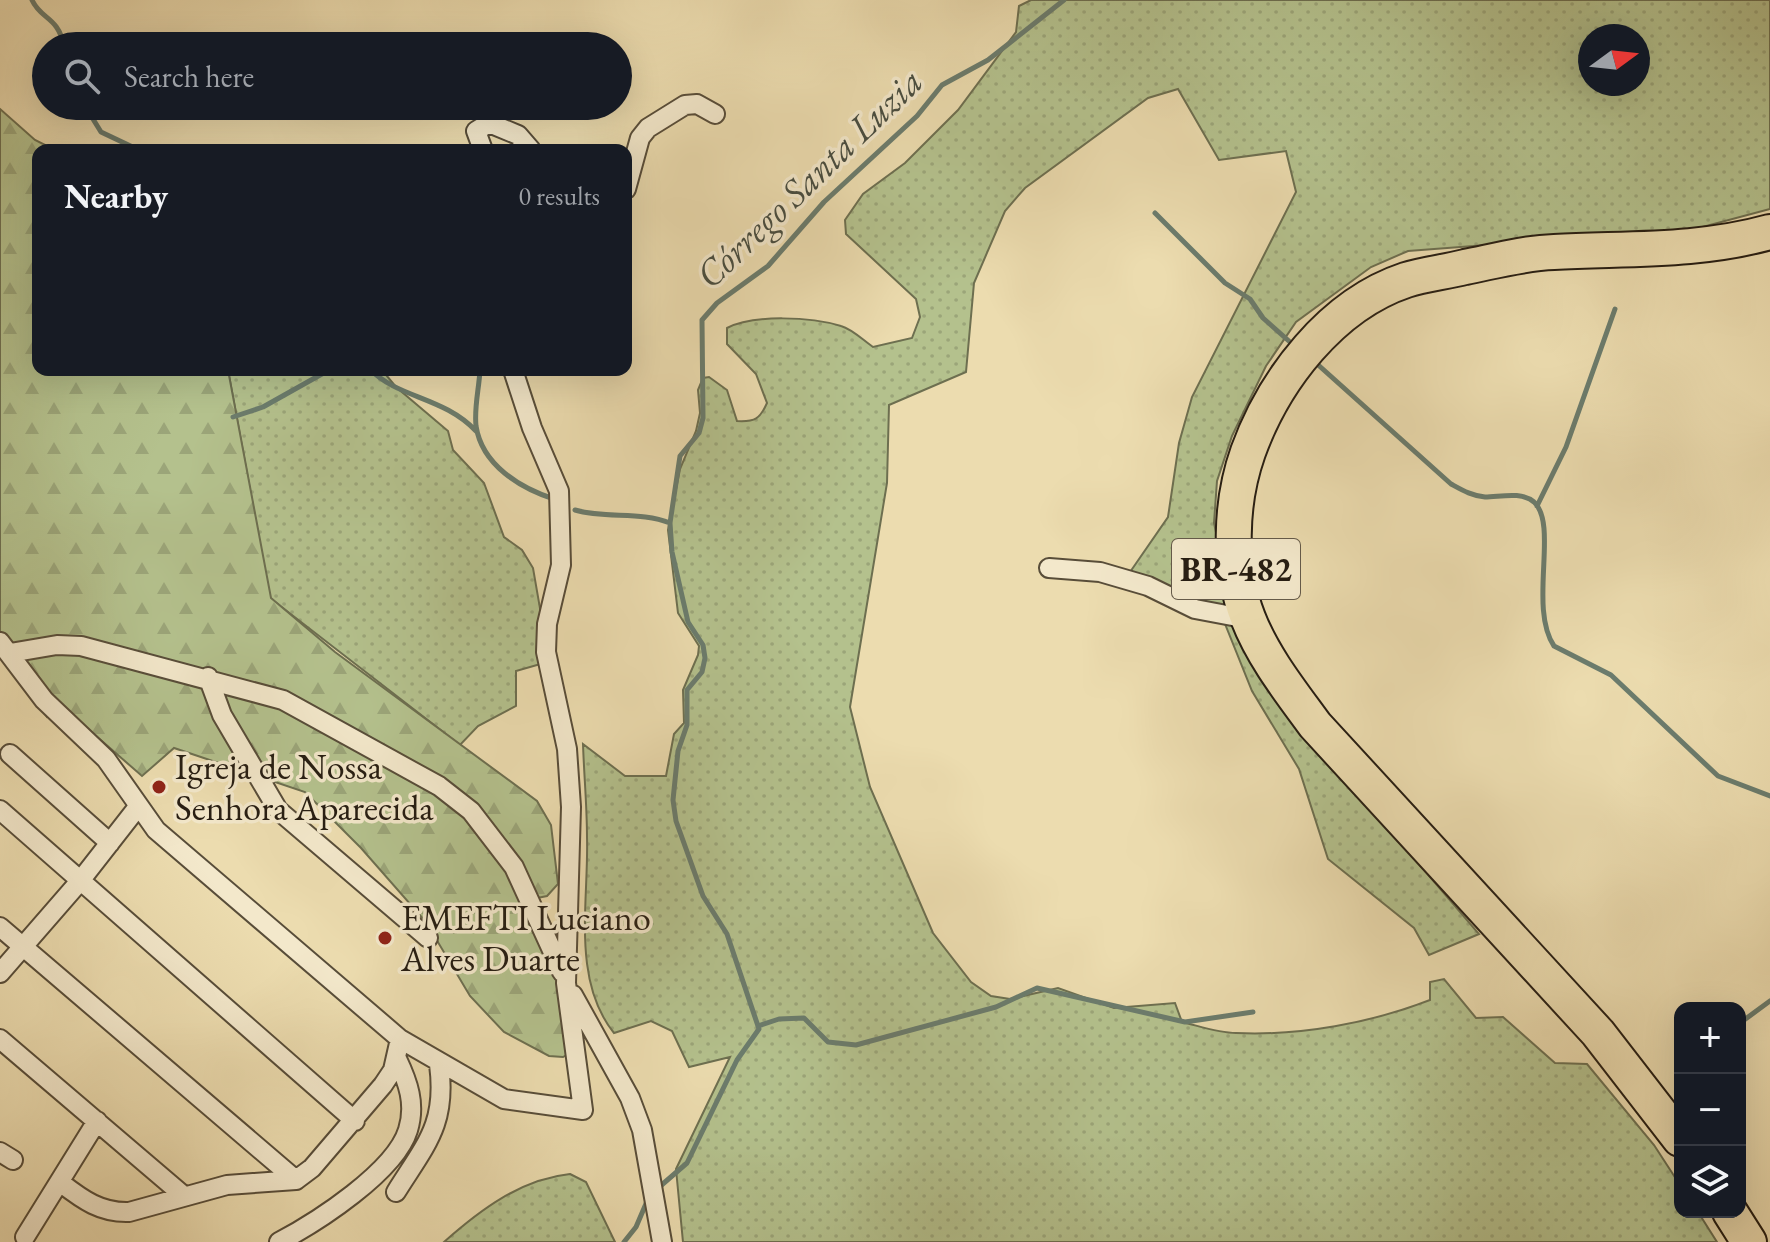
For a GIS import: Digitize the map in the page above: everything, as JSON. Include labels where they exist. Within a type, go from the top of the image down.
[{"type":"highway","name":"BR-482","points":[[1674,1131],[1598,1033],[1315,725],[1279,675],[1248,619],[1236,567],[1238,480],[1268,406],[1297,358],[1358,306],[1407,280],[1515,256],[1553,252],[1662,251],[1733,243],[1770,232]]},
{"type":"highway","points":[[1734,1218],[1749,1242]]},
{"type":"street","points":[[632,167],[640,138],[648,128],[685,105],[697,104],[715,114]]},
{"type":"street","points":[[481,144],[476,131],[489,123],[518,135],[526,144]]},
{"type":"street","points":[[5,648],[44,700],[106,759],[137,808],[184,856],[400,1039],[504,1099],[583,1110],[566,983],[571,807],[564,734],[546,652],[547,624],[561,565],[559,491],[532,428],[515,376]]},
{"type":"street","points":[[1049,568],[1100,572],[1148,586],[1195,609],[1248,619]]},
{"type":"street","points":[[5,648],[81,646],[208,677],[283,700],[439,786],[471,811],[514,867],[566,983],[630,1098],[642,1130],[662,1242]]},
{"type":"street","points":[[208,677],[222,715],[278,810],[428,938]]},
{"type":"street","points":[[10,754],[110,843]]},
{"type":"street","points":[[0,973],[80,881],[137,808]]},
{"type":"street","points":[[0,810],[355,1121]]},
{"type":"street","points":[[0,927],[296,1180]]},
{"type":"street","points":[[0,1039],[184,1196]]},
{"type":"street","points":[[61,1183],[83,1200],[113,1212],[129,1212],[227,1185],[296,1180],[312,1168],[383,1085],[397,1059],[400,1039]]},
{"type":"street","points":[[279,1242],[337,1205],[397,1149],[407,1132],[411,1096],[397,1059]]},
{"type":"street","points":[[396,1192],[442,1109],[439,1064]]},
{"type":"street","points":[[25,1237],[97,1121]]},
{"type":"green space","points":[[1031,0],[1770,0],[1770,209],[1695,229],[1408,251],[1371,267],[1296,322],[1266,366],[1232,436],[1217,481],[1214,523],[1224,572],[1298,723],[1479,934],[1429,955],[1414,928],[1328,859],[1299,769],[1252,691],[1221,614],[1128,575],[1168,517],[1179,443],[1192,397],[1296,192],[1286,151],[1219,160],[1178,89],[1148,98],[1025,188],[1005,211],[974,283],[966,372],[889,405],[887,483],[850,707],[870,787],[933,933],[971,982],[991,996],[1010,999],[1058,988],[1114,1008],[1175,1003],[1182,1022],[1222,1032],[1260,1033],[1310,1030],[1384,1015],[1430,1000],[1430,982],[1444,979],[1476,1018],[1503,1017],[1555,1063],[1587,1064],[1654,1145],[1674,1176],[1674,1218],[1702,1218],[1717,1242],[683,1242],[676,1169],[730,1057],[689,1067],[672,1031],[651,1021],[614,1033],[601,1012],[592,989],[585,939],[587,837],[583,744],[625,776],[666,776],[674,734],[684,723],[683,690],[699,646],[678,613],[668,530],[680,469],[700,413],[698,390],[703,378],[709,377],[727,390],[737,421],[756,418],[767,403],[756,374],[727,344],[727,328],[767,319],[799,319],[845,327],[873,347],[912,338],[920,317],[916,299],[846,234],[845,220],[863,194],[905,163],[958,110],[1016,32],[1019,6]]},
{"type":"green space","points":[[0,109],[43,144],[32,144],[32,376],[229,376],[271,598],[335,652],[537,801],[551,825],[558,884],[547,896],[537,898],[577,1049],[563,1057],[549,1056],[504,1032],[470,996],[426,922],[361,848],[305,792],[174,748],[142,776],[72,715],[57,710],[47,717],[0,656]]},
{"type":"green space","points":[[229,376],[387,376],[448,431],[453,450],[484,483],[504,537],[522,550],[533,568],[541,614],[544,663],[516,671],[516,706],[478,726],[460,745],[270,598]]},
{"type":"green space","points":[[570,1174],[586,1182],[615,1242],[444,1242],[518,1189]]},
{"type":"waterway","points":[[32,0],[59,32]]},
{"type":"waterway","name":"Córrego Santa Luzia","points":[[657,1189],[687,1163],[737,1060],[759,1029],[727,934],[703,896],[676,821],[673,800],[678,751],[687,725],[687,690],[702,672],[705,658],[703,645],[688,622],[672,552],[670,523],[680,456],[699,433],[703,418],[702,320],[717,303],[768,266],[824,202],[917,116],[942,85],[988,60],[1064,0]]},
{"type":"waterway","points":[[94,120],[101,132],[126,144]]},
{"type":"waterway","points":[[1155,213],[1225,283],[1250,299],[1263,318],[1290,342]]},
{"type":"waterway","points":[[1537,506],[1566,447],[1615,309]]},
{"type":"waterway","points":[[1316,363],[1451,484],[1480,496],[1517,496],[1534,502],[1541,513],[1544,529],[1543,610],[1554,646],[1611,675],[1718,776],[1770,796]]},
{"type":"waterway","points":[[233,417],[263,407],[318,376]]},
{"type":"waterway","points":[[378,376],[394,387],[450,411],[476,431]]},
{"type":"waterway","points":[[479,376],[476,426],[486,452],[504,473],[554,499]]},
{"type":"waterway","points":[[575,510],[647,517],[670,523]]},
{"type":"waterway","points":[[758,1026],[779,1019],[804,1018],[828,1042],[856,1045],[996,1007],[1037,988],[1185,1022],[1253,1012]]},
{"type":"waterway","points":[[1746,1019],[1770,1001]]},
{"type":"waterway","name":"Córrego Santa Luzia","points":[[624,1242],[636,1227],[648,1199]]},
{"type":"place","name":"Igreja de Nossa Senhora Aparecida","points":[[159,787]]},
{"type":"place","name":"EMEFTI Luciano Alves Duarte","points":[[385,938]]}]
